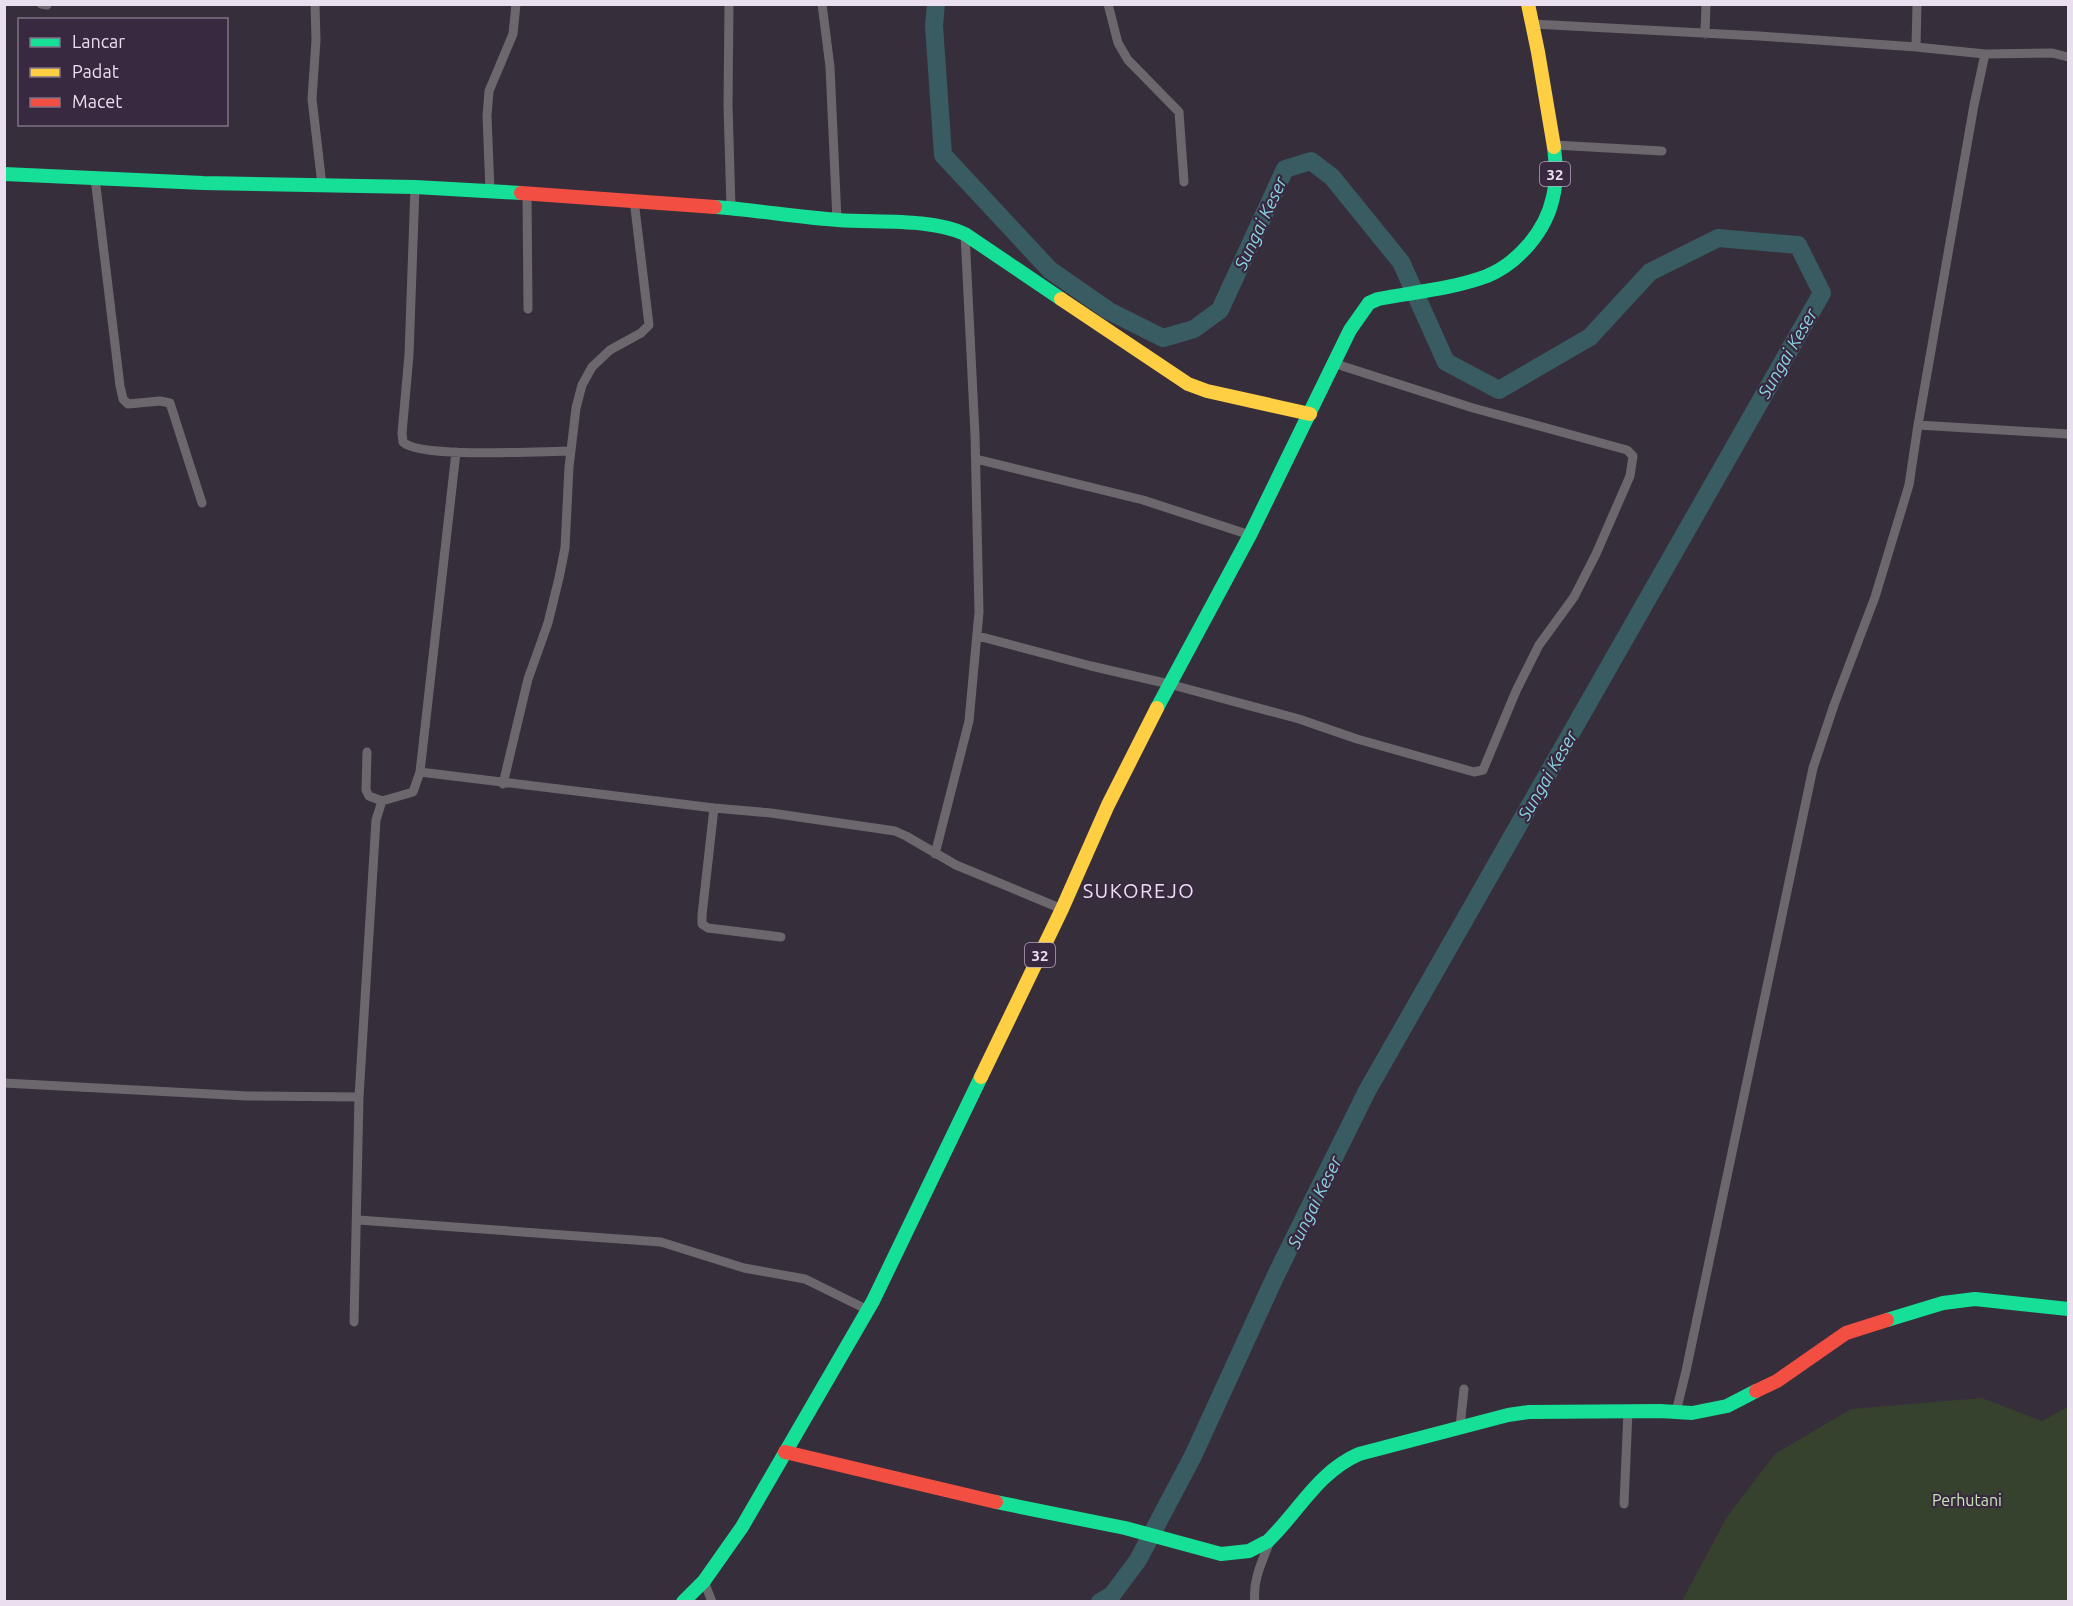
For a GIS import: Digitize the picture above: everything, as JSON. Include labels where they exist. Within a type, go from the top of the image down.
[{"type":"main road","name":"32","points":[[683,1602],[704,1581],[742,1527],[868,1310],[1062,909],[1108,805],[1169,684],[1250,536],[1350,330],[1369,303],[1378,299],[1447,286],[1496,272],[1514,261],[1528,246],[1549,212],[1555,189],[1554,146],[1528,4]]},
{"type":"main road","points":[[4,174],[203,183],[416,187],[527,193],[634,200],[837,220],[952,228],[965,234],[1188,384],[1207,391],[1310,414]]},
{"type":"main road","points":[[785,1452],[962,1496],[1125,1528],[1221,1554],[1253,1550],[1270,1541],[1322,1479],[1343,1461],[1359,1454],[1508,1415],[1529,1412],[1692,1413],[1727,1406],[1777,1381],[1846,1334],[1960,1299],[1983,1299],[2068,1309]]},
{"type":"street","points":[[315,4],[316,40],[312,99],[322,185]]},
{"type":"street","points":[[490,191],[487,116],[489,91],[513,34],[516,4]]},
{"type":"street","points":[[729,4],[728,105],[731,208]]},
{"type":"street","points":[[822,4],[830,66],[837,220]]},
{"type":"street","points":[[1108,4],[1118,43],[1128,60],[1179,112],[1184,182]]},
{"type":"street","points":[[1705,34],[1706,4]]},
{"type":"street","points":[[1916,47],[1917,4]]},
{"type":"street","points":[[1533,24],[1916,47],[1985,54],[2052,53],[2068,57]]},
{"type":"street","points":[[1676,1412],[1813,768],[1875,597],[1909,485],[1968,138],[1985,54]]},
{"type":"street","points":[[1554,146],[1662,151]]},
{"type":"street","points":[[95,178],[123,399],[133,405],[160,401],[170,403],[202,503]]},
{"type":"street","points":[[416,187],[409,355],[402,438],[407,446],[412,448],[456,452],[571,451]]},
{"type":"street","points":[[527,193],[528,309]]},
{"type":"street","points":[[502,784],[528,680],[548,622],[559,578],[564,548],[576,408],[582,385],[592,367],[610,350],[641,333],[649,325],[634,200]]},
{"type":"street","points":[[935,854],[969,721],[978,636],[976,459],[965,234]]},
{"type":"street","points":[[978,636],[1299,719],[1357,739],[1477,773],[1486,766],[1516,691],[1539,645],[1574,597],[1630,476],[1634,456],[1627,450],[1473,408],[1333,363]]},
{"type":"street","points":[[1918,425],[2068,434]]},
{"type":"street","points":[[367,752],[366,790],[369,796],[382,801],[413,792],[420,772],[456,452]]},
{"type":"street","points":[[976,459],[1143,500],[1250,536]]},
{"type":"street","points":[[420,772],[502,784],[771,813],[895,831],[956,865],[1062,909]]},
{"type":"street","points":[[354,1322],[360,1097],[376,820],[382,801]]},
{"type":"street","points":[[714,808],[702,924],[708,928],[782,937]]},
{"type":"street","points":[[4,1083],[248,1096],[360,1097]]},
{"type":"street","points":[[358,1220],[661,1242],[744,1268],[805,1279],[868,1310]]},
{"type":"street","points":[[1460,1427],[1464,1389]]},
{"type":"street","points":[[1624,1504],[1628,1411]]},
{"type":"street","points":[[1255,1602],[1255,1583],[1270,1541]]},
{"type":"street","points":[[704,1581],[712,1602]]},
{"type":"green space","name":"Perhutani","points":[[1982,1398],[2042,1421],[2068,1407],[2068,1601],[1682,1601],[1727,1517],[1775,1454],[1851,1409]]},
{"type":"waterway","name":"Sungai Keser","points":[[936,4],[934,26],[943,155],[1050,270],[1109,311],[1163,338],[1194,329],[1220,310],[1285,169],[1311,161],[1332,177],[1401,262],[1446,362],[1499,390],[1590,337],[1650,272],[1718,238],[1798,245],[1822,293],[1367,1091],[1276,1275],[1193,1456],[1138,1560],[1112,1595],[1100,1602]]},
{"type":"traffic: fast","points":[[1157,708],[1250,535],[1350,330],[1369,303],[1378,299],[1447,287],[1487,276],[1520,254],[1537,234],[1549,210],[1556,178],[1554,147]]},
{"type":"traffic: fast","points":[[4,174],[203,183],[415,187],[521,193]]},
{"type":"traffic: fast","points":[[715,207],[838,220],[936,225],[965,234],[1061,299]]},
{"type":"traffic: fast","points":[[683,1602],[704,1581],[742,1527],[873,1301],[981,1077]]},
{"type":"traffic: fast","points":[[1887,1320],[1943,1303],[1975,1299],[2068,1309]]},
{"type":"traffic: fast","points":[[996,1502],[1125,1528],[1221,1554],[1249,1551],[1268,1541],[1332,1471],[1359,1454],[1508,1415],[1529,1412],[1660,1411],[1692,1413],[1727,1406],[1756,1391]]},
{"type":"traffic: slow","points":[[1528,4],[1554,147]]},
{"type":"traffic: slow","points":[[1061,299],[1188,384],[1207,391],[1310,414]]},
{"type":"traffic: slow","points":[[981,1077],[1062,909],[1108,805],[1157,708]]},
{"type":"traffic: jam","points":[[521,193],[715,207]]},
{"type":"traffic: jam","points":[[1756,1391],[1777,1381],[1846,1333],[1887,1320]]},
{"type":"traffic: jam","points":[[785,1452],[996,1502]]},
{"type":"district","name":"SUKOREJO","points":[[1139,890]]}]
